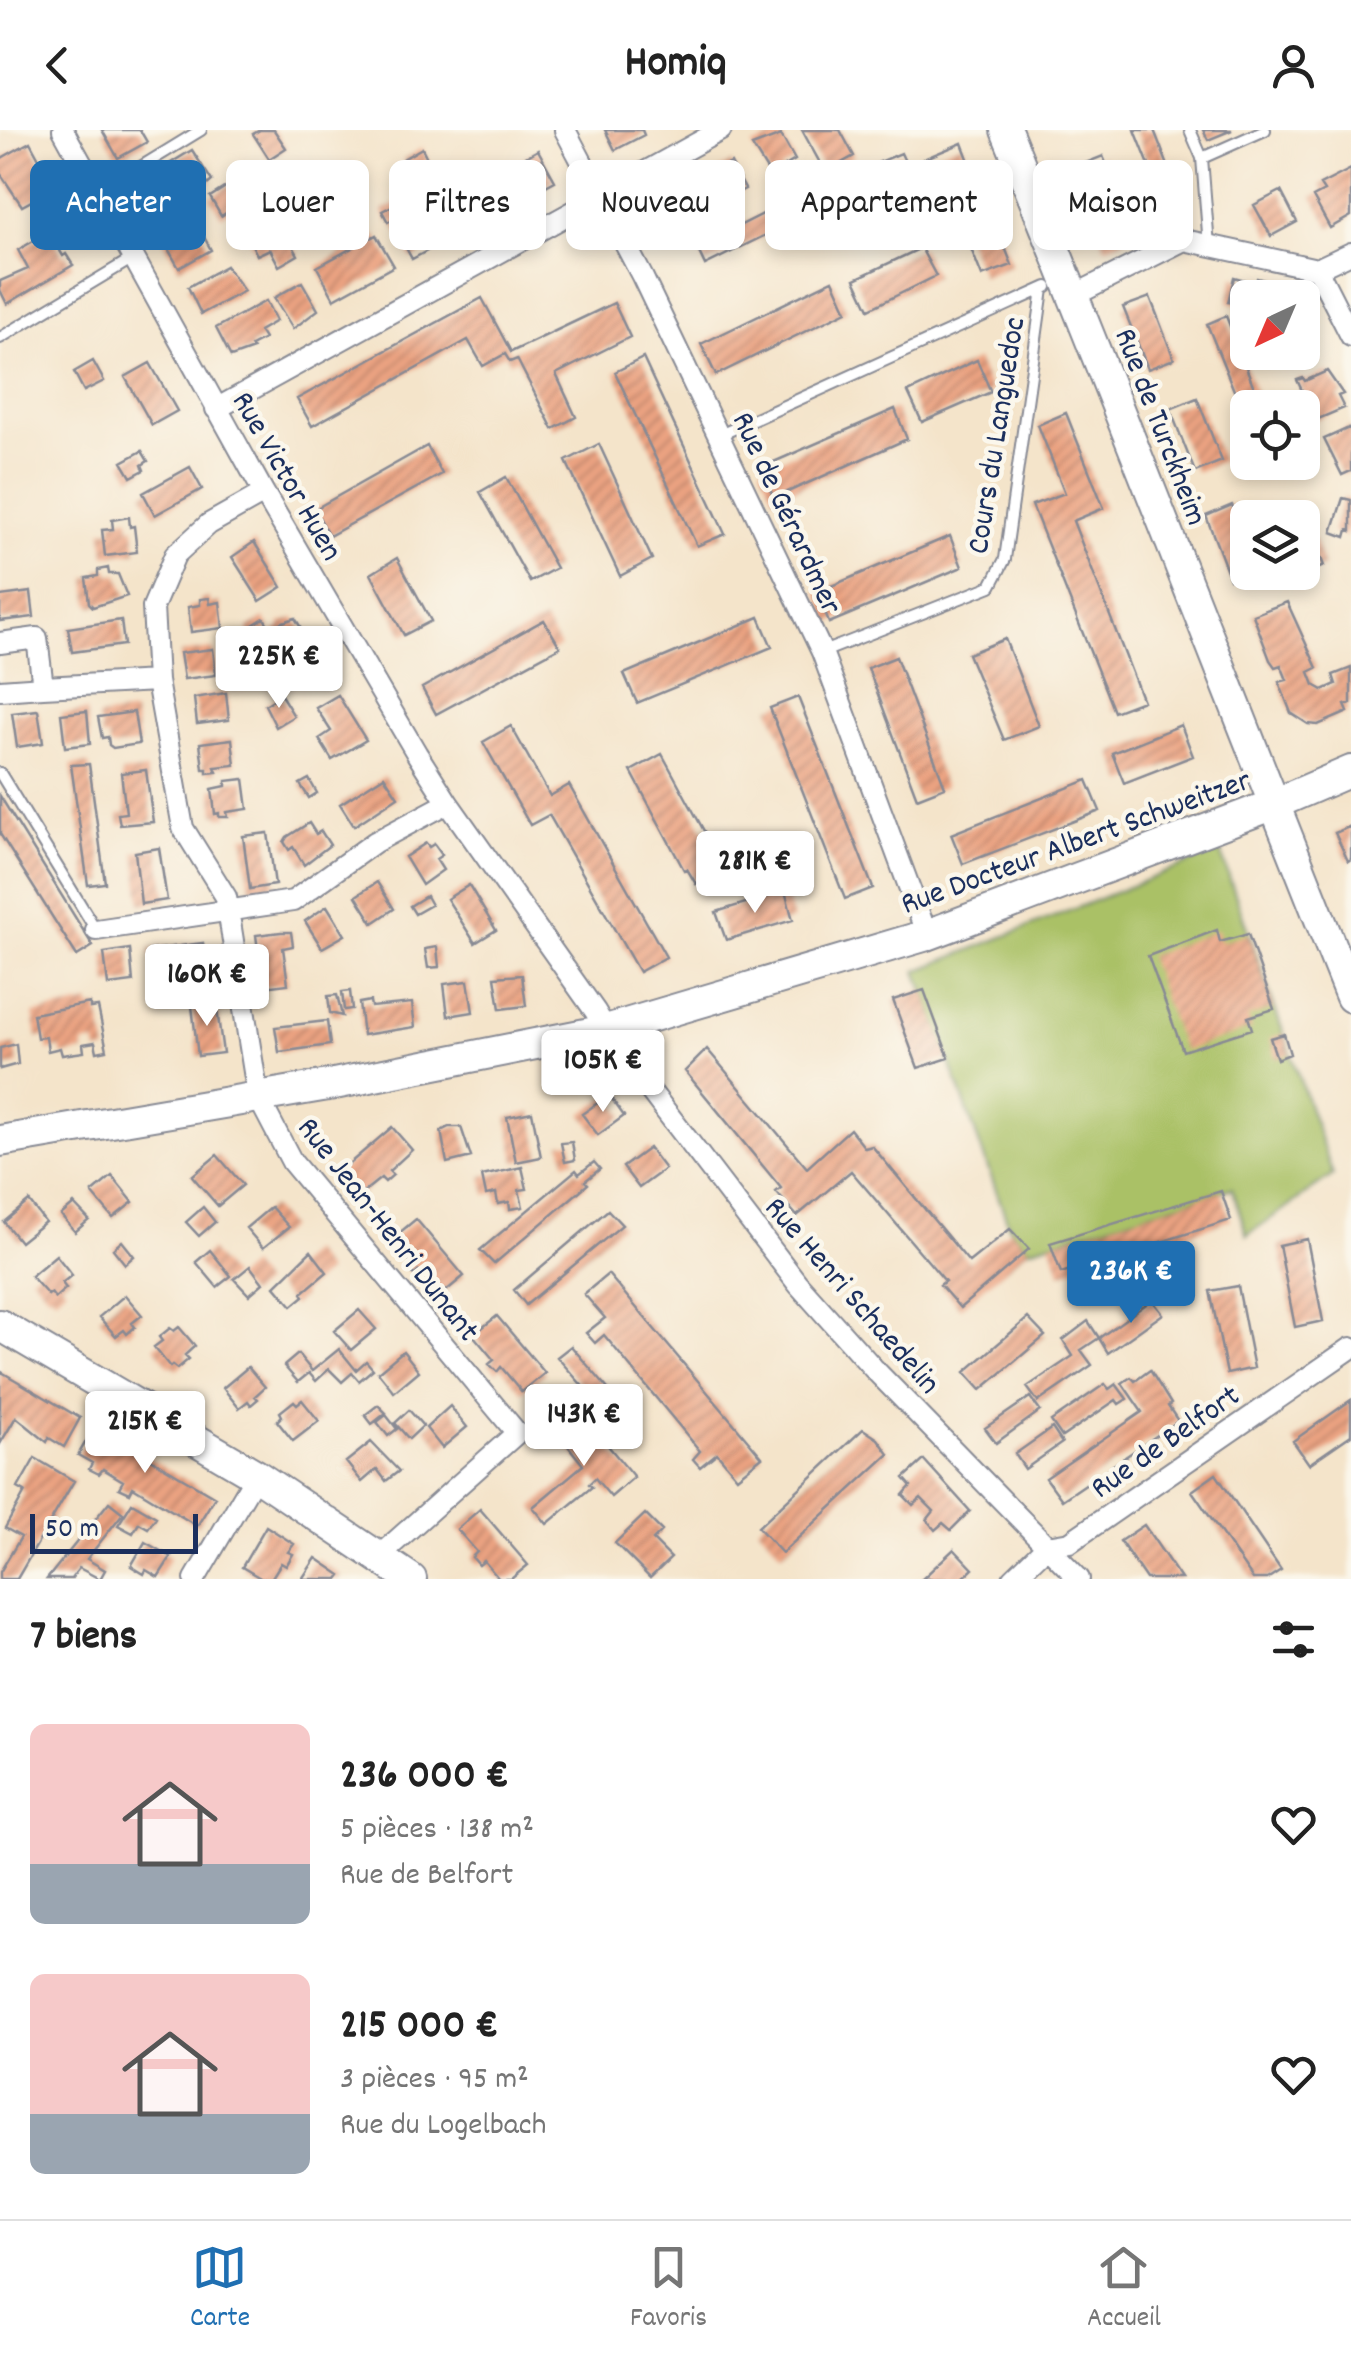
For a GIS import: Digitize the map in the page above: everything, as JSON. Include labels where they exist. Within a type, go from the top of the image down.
[{"type":"street","name":"Rue Victor Huen","points":[[64,130],[80,160]]},
{"type":"street","name":"Rue de Gérardmer","points":[[564,130],[581,160]]},
{"type":"street","points":[[668,160],[721,130]]},
{"type":"street","name":"Rue de Turckheim","points":[[1006,130],[1061,287],[1351,997]]},
{"type":"street","points":[[216,410],[566,217]]},
{"type":"street","points":[[1061,287],[1184,240],[1317,269],[1351,252]]},
{"type":"street","name":"Rue Victor Huen","points":[[129,250],[216,410],[448,803],[606,1030]]},
{"type":"street","name":"Rue de Gérardmer","points":[[628,250],[822,652],[928,935]]},
{"type":"street","points":[[1317,269],[1351,336]]},
{"type":"street","points":[[258,1097],[226,897],[183,828],[157,681],[153,607],[175,555],[209,524],[264,493]]},
{"type":"street","points":[[0,642],[37,638],[43,687]]},
{"type":"street","points":[[0,690],[157,681]]},
{"type":"street","name":"Rue Docteur Albert Schweitzer","points":[[0,1142],[606,1030],[928,935],[1272,805],[1351,771]]},
{"type":"street","points":[[96,930],[293,900],[375,842],[448,803]]},
{"type":"street","name":"Rue Henri Schaedelin","points":[[606,1030],[798,1284],[873,1368],[1079,1579]]},
{"type":"street","name":"Rue Jean-Henri Dunant","points":[[258,1097],[292,1162],[517,1433],[378,1556]]},
{"type":"street","points":[[0,1325],[256,1474],[411,1579]]},
{"type":"street","name":"Rue de Belfort","points":[[1013,1579],[1047,1546],[1070,1542],[1351,1348]]},
{"type":"street","points":[[194,1579],[256,1474]]},
{"type":"lane","points":[[151,160],[200,130]]},
{"type":"lane","points":[[1190,130],[1202,158],[1209,246]]},
{"type":"lane","points":[[1202,158],[1265,130]]},
{"type":"lane","points":[[0,338],[133,258]]},
{"type":"lane","points":[[720,435],[1061,287]]},
{"type":"lane","name":"Cours du Languedoc","points":[[822,652],[990,586],[1005,559],[1061,287]]},
{"type":"lane","points":[[0,772],[96,930]]},
{"type":"green space","points":[[1220,851],[1333,1175],[1247,1235],[1232,1188],[1029,1249],[1010,1229],[917,971]]},
{"type":"building","points":[[102,130],[140,130],[147,142],[118,158]]},
{"type":"building","points":[[274,130],[286,148],[269,159],[253,134]]},
{"type":"building","points":[[605,130],[642,130],[644,135],[615,150]]},
{"type":"building","points":[[802,130],[840,130],[854,156],[847,160],[818,160]]},
{"type":"building","points":[[1135,130],[1154,130],[1166,160],[1147,160]]},
{"type":"building","points":[[1203,130],[1232,130],[1208,140]]},
{"type":"building","points":[[781,135],[795,160],[765,160],[765,167],[752,146]]},
{"type":"building","points":[[30,142],[40,160],[30,160],[30,202],[22,206],[0,173],[0,159]]},
{"type":"building","points":[[962,143],[969,160],[921,160]]},
{"type":"building","points":[[422,148],[428,160],[404,160]]},
{"type":"building","points":[[192,150],[198,160],[176,160]]},
{"type":"building","points":[[538,150],[543,160],[520,160]]},
{"type":"building","points":[[901,153],[904,160],[884,160]]},
{"type":"building","points":[[546,165],[555,181],[546,186]]},
{"type":"building","points":[[1351,169],[1351,216],[1330,228],[1313,197],[1324,191],[1320,185]]},
{"type":"building","points":[[226,187],[226,213],[221,216],[210,197]]},
{"type":"building","points":[[1281,191],[1297,222],[1271,236],[1254,205]]},
{"type":"building","points":[[765,213],[765,235],[745,245],[745,223]]},
{"type":"building","points":[[376,235],[394,266],[334,299],[317,267],[348,250],[369,250],[369,239]]},
{"type":"building","points":[[206,241],[211,250],[179,268],[169,250],[206,250]]},
{"type":"building","points":[[30,243],[30,250],[60,250],[73,265],[7,304],[0,281],[28,269],[18,250]]},
{"type":"building","points":[[271,250],[295,250],[298,255],[279,266]]},
{"type":"building","points":[[407,250],[427,250],[427,251],[412,259]]},
{"type":"building","points":[[698,250],[735,250],[705,265]]},
{"type":"building","points":[[917,250],[922,250],[936,276],[869,309],[855,279]]},
{"type":"building","points":[[972,250],[1006,250],[1012,265],[982,276]]},
{"type":"building","points":[[226,266],[244,291],[201,314],[188,287]]},
{"type":"building","points":[[833,280],[847,311],[716,375],[701,344]]},
{"type":"building","points":[[302,282],[318,310],[293,329],[274,298]]},
{"type":"building","points":[[1150,297],[1174,359],[1148,369],[1123,307]]},
{"type":"building","points":[[482,298],[511,352],[614,303],[630,337],[556,374],[576,417],[553,429],[517,359],[510,362],[505,354],[483,366],[468,340],[312,426],[297,399]]},
{"type":"building","points":[[266,301],[276,321],[259,331],[264,339],[251,346],[253,349],[231,357],[216,328]]},
{"type":"building","points":[[1226,316],[1230,326],[1230,370],[1247,370],[1255,390],[1234,390],[1207,324]]},
{"type":"building","points":[[643,358],[725,534],[697,546],[615,372]]},
{"type":"building","points":[[977,360],[991,392],[922,422],[908,392]]},
{"type":"building","points":[[93,361],[104,381],[84,391],[74,372]]},
{"type":"building","points":[[150,363],[177,411],[152,425],[125,377]]},
{"type":"building","points":[[1327,371],[1343,394],[1338,396],[1344,408],[1320,418],[1320,390],[1302,390],[1297,380],[1305,381]]},
{"type":"building","points":[[1197,398],[1222,461],[1195,472],[1170,409]]},
{"type":"building","points":[[895,409],[907,439],[774,498],[760,468]]},
{"type":"building","points":[[1066,413],[1104,508],[1073,521],[1143,701],[1114,712],[1032,505],[1065,493],[1038,425]]},
{"type":"building","points":[[1351,427],[1351,471],[1342,475],[1324,439]]},
{"type":"building","points":[[599,444],[652,559],[620,576],[566,461]]},
{"type":"building","points":[[427,446],[442,474],[329,536],[315,509]]},
{"type":"building","points":[[142,451],[148,461],[142,465],[144,470],[131,477],[122,462]]},
{"type":"building","points":[[190,467],[202,489],[155,515],[143,493]]},
{"type":"building","points":[[506,477],[556,568],[530,582],[480,492]]},
{"type":"building","points":[[1343,498],[1351,500],[1351,531],[1346,537],[1332,532]]},
{"type":"building","points":[[1230,506],[1230,579],[1206,516]]},
{"type":"building","points":[[129,517],[137,552],[105,556],[102,530],[113,529],[112,520]]},
{"type":"building","points":[[950,536],[962,567],[829,623],[817,592]]},
{"type":"building","points":[[254,542],[282,587],[260,601],[232,557]]},
{"type":"building","points":[[397,558],[431,621],[404,635],[371,574]]},
{"type":"building","points":[[108,568],[109,574],[118,574],[127,596],[93,607],[86,578],[98,576],[98,570]]},
{"type":"building","points":[[31,592],[34,617],[0,621],[0,596]]},
{"type":"building","points":[[209,598],[210,604],[220,602],[223,628],[191,632],[188,607]]},
{"type":"building","points":[[1287,602],[1317,668],[1309,672],[1314,685],[1323,690],[1336,684],[1333,675],[1351,668],[1351,703],[1345,705],[1348,712],[1318,725],[1308,724],[1291,713],[1279,682],[1287,680],[1281,665],[1275,667],[1270,660],[1253,615]]},
{"type":"building","points":[[759,617],[772,647],[637,703],[624,674]]},
{"type":"building","points":[[264,618],[270,628],[250,639],[248,628]]},
{"type":"building","points":[[295,618],[323,664],[302,676],[274,632],[282,626],[280,623]]},
{"type":"building","points":[[121,620],[124,645],[72,652],[68,628]]},
{"type":"building","points":[[544,620],[560,647],[436,714],[422,688]]},
{"type":"building","points":[[1005,639],[1039,726],[1004,740],[968,654]]},
{"type":"building","points":[[213,649],[216,675],[184,679],[180,653]]},
{"type":"building","points":[[896,657],[945,787],[917,798],[868,668]]},
{"type":"building","points":[[226,693],[229,720],[197,724],[194,698]]},
{"type":"building","points":[[281,695],[294,716],[276,727],[265,705]]},
{"type":"building","points":[[338,695],[366,740],[332,760],[319,739],[331,731],[316,708]]},
{"type":"building","points":[[798,697],[873,888],[845,899],[770,708]]},
{"type":"building","points":[[38,710],[43,743],[17,747],[12,713]]},
{"type":"building","points":[[87,711],[90,744],[65,747],[61,714]]},
{"type":"building","points":[[134,712],[139,744],[113,748],[108,737],[102,738],[98,717]]},
{"type":"building","points":[[1181,725],[1193,756],[1124,783],[1112,753]]},
{"type":"building","points":[[511,726],[550,796],[569,785],[666,957],[639,972],[549,815],[530,825],[483,742]]},
{"type":"building","points":[[232,739],[235,765],[215,767],[217,772],[207,773],[200,743]]},
{"type":"building","points":[[662,754],[716,853],[701,861],[709,877],[696,884],[684,870],[631,771]]},
{"type":"building","points":[[89,764],[105,883],[88,885],[71,765]]},
{"type":"building","points":[[146,770],[153,822],[120,825],[118,814],[126,813],[121,773]]},
{"type":"building","points":[[384,776],[398,797],[354,826],[340,804]]},
{"type":"building","points":[[244,779],[248,809],[219,817],[219,813],[215,814],[212,789],[226,786],[226,781]]},
{"type":"building","points":[[309,779],[317,793],[309,798],[300,784]]},
{"type":"building","points":[[1087,780],[1100,811],[963,864],[951,834]]},
{"type":"building","points":[[0,796],[93,946],[77,956],[0,834]]},
{"type":"building","points":[[309,823],[316,834],[321,831],[330,845],[304,865],[293,847],[289,850],[284,842]]},
{"type":"building","points":[[1351,826],[1351,859],[1348,861],[1335,833]]},
{"type":"building","points":[[268,833],[275,885],[250,889],[243,836]]},
{"type":"building","points":[[426,843],[429,847],[434,844],[442,855],[436,859],[443,870],[422,885],[405,857]]},
{"type":"building","points":[[159,848],[167,900],[141,904],[135,852]]},
{"type":"building","points":[[377,882],[394,909],[373,923],[356,896]]},
{"type":"building","points":[[469,885],[496,930],[475,943],[447,899]]},
{"type":"building","points":[[785,891],[793,920],[726,940],[716,912]]},
{"type":"building","points":[[426,896],[431,905],[415,914],[410,906]]},
{"type":"building","points":[[327,906],[345,935],[322,948],[305,921]]},
{"type":"building","points":[[1217,930],[1220,942],[1248,934],[1274,1009],[1248,1017],[1252,1029],[1183,1051],[1148,956]]},
{"type":"building","points":[[291,932],[293,946],[283,948],[288,984],[263,987],[256,935]]},
{"type":"building","points":[[203,943],[207,976],[190,979],[189,970],[154,975],[150,950]]},
{"type":"building","points":[[437,947],[439,967],[428,968],[425,949]]},
{"type":"building","points":[[130,949],[133,982],[108,985],[104,953]]},
{"type":"building","points":[[522,975],[526,1006],[500,1009],[495,977]]},
{"type":"building","points":[[468,981],[473,1012],[448,1016],[444,984]]},
{"type":"building","points":[[924,990],[949,1058],[918,1068],[893,1000]]},
{"type":"building","points":[[350,991],[352,1009],[344,1010],[342,992]]},
{"type":"building","points":[[337,995],[342,1016],[330,1013],[328,996]]},
{"type":"building","points":[[209,999],[210,1003],[216,1002],[223,1053],[198,1056],[192,1006]]},
{"type":"building","points":[[370,1001],[371,1007],[412,1003],[415,1027],[363,1035],[359,1003]]},
{"type":"building","points":[[90,1003],[90,1008],[98,1007],[107,1050],[97,1052],[95,1042],[83,1044],[84,1052],[62,1055],[60,1048],[48,1051],[46,1037],[37,1038],[33,1014]]},
{"type":"building","points":[[327,1021],[330,1045],[279,1052],[275,1027]]},
{"type":"building","points":[[1284,1034],[1290,1054],[1277,1059],[1270,1038]]},
{"type":"building","points":[[16,1044],[18,1064],[0,1069],[0,1048]]},
{"type":"building","points":[[707,1049],[807,1168],[850,1129],[865,1148],[872,1146],[969,1262],[1010,1229],[1029,1249],[960,1308],[940,1285],[945,1281],[851,1171],[797,1216],[776,1192],[781,1188],[685,1071]]},
{"type":"building","points":[[609,1095],[624,1116],[598,1135],[582,1114]]},
{"type":"building","points":[[532,1112],[541,1157],[516,1162],[507,1117]]},
{"type":"building","points":[[392,1127],[412,1150],[389,1171],[393,1175],[385,1182],[381,1178],[356,1198],[336,1175]]},
{"type":"building","points":[[461,1127],[471,1157],[447,1163],[441,1131]]},
{"type":"building","points":[[572,1142],[575,1160],[565,1162],[561,1143]]},
{"type":"building","points":[[649,1148],[665,1169],[639,1188],[623,1167]]},
{"type":"building","points":[[217,1155],[243,1185],[218,1206],[192,1176]]},
{"type":"building","points":[[594,1162],[600,1169],[585,1181],[588,1184],[494,1264],[480,1250],[576,1170],[579,1174]]},
{"type":"building","points":[[522,1167],[527,1189],[519,1190],[523,1207],[510,1209],[509,1202],[498,1204],[496,1193],[486,1195],[482,1176]]},
{"type":"building","points":[[112,1176],[133,1202],[113,1218],[92,1193]]},
{"type":"building","points":[[1221,1191],[1231,1220],[1061,1273],[1050,1243]]},
{"type":"building","points":[[29,1201],[45,1222],[20,1242],[4,1222]]},
{"type":"building","points":[[74,1204],[89,1220],[75,1232],[61,1215]]},
{"type":"building","points":[[203,1207],[215,1222],[199,1236],[186,1222]]},
{"type":"building","points":[[271,1207],[289,1227],[263,1248],[246,1228]]},
{"type":"building","points":[[608,1210],[622,1225],[526,1305],[514,1290]]},
{"type":"building","points":[[416,1219],[464,1276],[440,1296],[419,1271],[414,1275],[407,1268],[412,1263],[392,1239]]},
{"type":"building","points":[[1307,1239],[1323,1321],[1295,1327],[1279,1245]]},
{"type":"building","points":[[122,1241],[134,1256],[125,1264],[113,1249]]},
{"type":"building","points":[[210,1250],[231,1276],[217,1287],[196,1262]]},
{"type":"building","points":[[311,1251],[327,1272],[292,1306],[275,1286]]},
{"type":"building","points":[[56,1255],[72,1275],[62,1283],[66,1288],[55,1298],[31,1276]]},
{"type":"building","points":[[250,1266],[263,1283],[249,1295],[234,1279]]},
{"type":"building","points":[[608,1274],[762,1457],[737,1477],[717,1453],[700,1467],[693,1459],[700,1451],[604,1335],[595,1343],[586,1333],[605,1318],[584,1294]]},
{"type":"building","points":[[1238,1286],[1254,1368],[1227,1374],[1210,1291]]},
{"type":"building","points":[[125,1295],[142,1315],[127,1334],[124,1330],[116,1336],[99,1317]]},
{"type":"building","points":[[1152,1300],[1163,1314],[1108,1353],[1099,1338]]},
{"type":"building","points":[[359,1310],[376,1329],[351,1350],[334,1331]]},
{"type":"building","points":[[497,1316],[545,1373],[522,1392],[501,1367],[497,1372],[489,1364],[494,1360],[473,1335]]},
{"type":"building","points":[[1028,1318],[1045,1336],[981,1390],[965,1372]]},
{"type":"building","points":[[1088,1321],[1099,1338],[1081,1350],[1092,1365],[1038,1402],[1027,1387],[1073,1356],[1063,1340]]},
{"type":"building","points":[[179,1327],[195,1346],[185,1355],[189,1359],[177,1369],[170,1367],[154,1347],[170,1328],[174,1331]]},
{"type":"building","points":[[571,1346],[608,1389],[595,1400],[557,1357]]},
{"type":"building","points":[[339,1349],[356,1370],[366,1361],[373,1369],[359,1381],[352,1373],[342,1382],[329,1369],[316,1381],[309,1373],[298,1382],[284,1366],[298,1354],[312,1371]]},
{"type":"building","points":[[403,1351],[419,1371],[394,1392],[378,1372]]},
{"type":"building","points":[[248,1367],[265,1387],[251,1405],[248,1401],[239,1408],[223,1388]]},
{"type":"building","points":[[1150,1370],[1178,1421],[1062,1500],[1046,1478],[1142,1412],[1122,1383],[1131,1377],[1135,1381]]},
{"type":"building","points":[[0,1371],[80,1418],[64,1447],[49,1438],[47,1442],[16,1417],[0,1444]]},
{"type":"building","points":[[1105,1384],[1109,1389],[1116,1384],[1127,1399],[1119,1404],[1116,1400],[1062,1437],[1051,1421]]},
{"type":"building","points":[[1030,1397],[1040,1411],[996,1443],[985,1428]]},
{"type":"building","points":[[302,1400],[319,1421],[293,1441],[277,1421],[282,1416],[280,1412]]},
{"type":"building","points":[[1351,1400],[1351,1435],[1309,1464],[1293,1441]]},
{"type":"building","points":[[378,1405],[386,1413],[372,1424],[365,1415]]},
{"type":"building","points":[[450,1406],[467,1427],[442,1448],[426,1428]]},
{"type":"building","points":[[409,1410],[423,1426],[409,1439],[395,1423]]},
{"type":"building","points":[[580,1412],[634,1477],[611,1497],[595,1478],[589,1484],[592,1487],[547,1524],[533,1507],[583,1465],[557,1432]]},
{"type":"building","points":[[386,1415],[397,1429],[388,1436],[377,1422]]},
{"type":"building","points":[[95,1426],[215,1497],[197,1526],[133,1487],[130,1493],[119,1488],[123,1481],[103,1469],[99,1474],[89,1469],[92,1463],[78,1455]]},
{"type":"building","points":[[1052,1428],[1062,1443],[1025,1469],[1015,1454]]},
{"type":"building","points":[[863,1429],[878,1439],[889,1454],[782,1553],[758,1527]]},
{"type":"building","points":[[371,1442],[399,1471],[386,1481],[377,1469],[362,1482],[346,1462]]},
{"type":"building","points":[[35,1458],[74,1481],[17,1579],[0,1579],[0,1572],[21,1537],[5,1528],[25,1492],[18,1488]]},
{"type":"building","points":[[924,1460],[970,1511],[951,1530],[943,1523],[935,1530],[927,1520],[934,1511],[921,1498],[913,1505],[903,1495],[911,1486],[904,1478]]},
{"type":"building","points":[[1216,1474],[1281,1570],[1267,1579],[1253,1579],[1192,1491]]},
{"type":"building","points":[[109,1502],[123,1513],[87,1559],[105,1570],[100,1579],[79,1568],[71,1579],[47,1579]]},
{"type":"building","points":[[132,1503],[156,1517],[148,1528],[139,1523],[133,1533],[118,1525]]},
{"type":"building","points":[[480,1509],[528,1565],[511,1579],[499,1579],[484,1561],[479,1565],[472,1557],[477,1552],[457,1529]]},
{"type":"building","points":[[645,1514],[662,1531],[653,1540],[671,1558],[650,1578],[615,1543]]},
{"type":"building","points":[[1144,1525],[1181,1579],[1146,1579],[1120,1541]]},
{"type":"building","points":[[266,1526],[294,1544],[286,1566],[281,1563],[271,1579],[262,1579],[242,1567]]},
{"type":"building","points":[[145,1542],[171,1557],[158,1577],[131,1566]]},
{"type":"building","points":[[954,1549],[973,1569],[962,1579],[922,1579]]},
{"type":"building","points":[[316,1558],[341,1575],[338,1579],[302,1579]]}]
